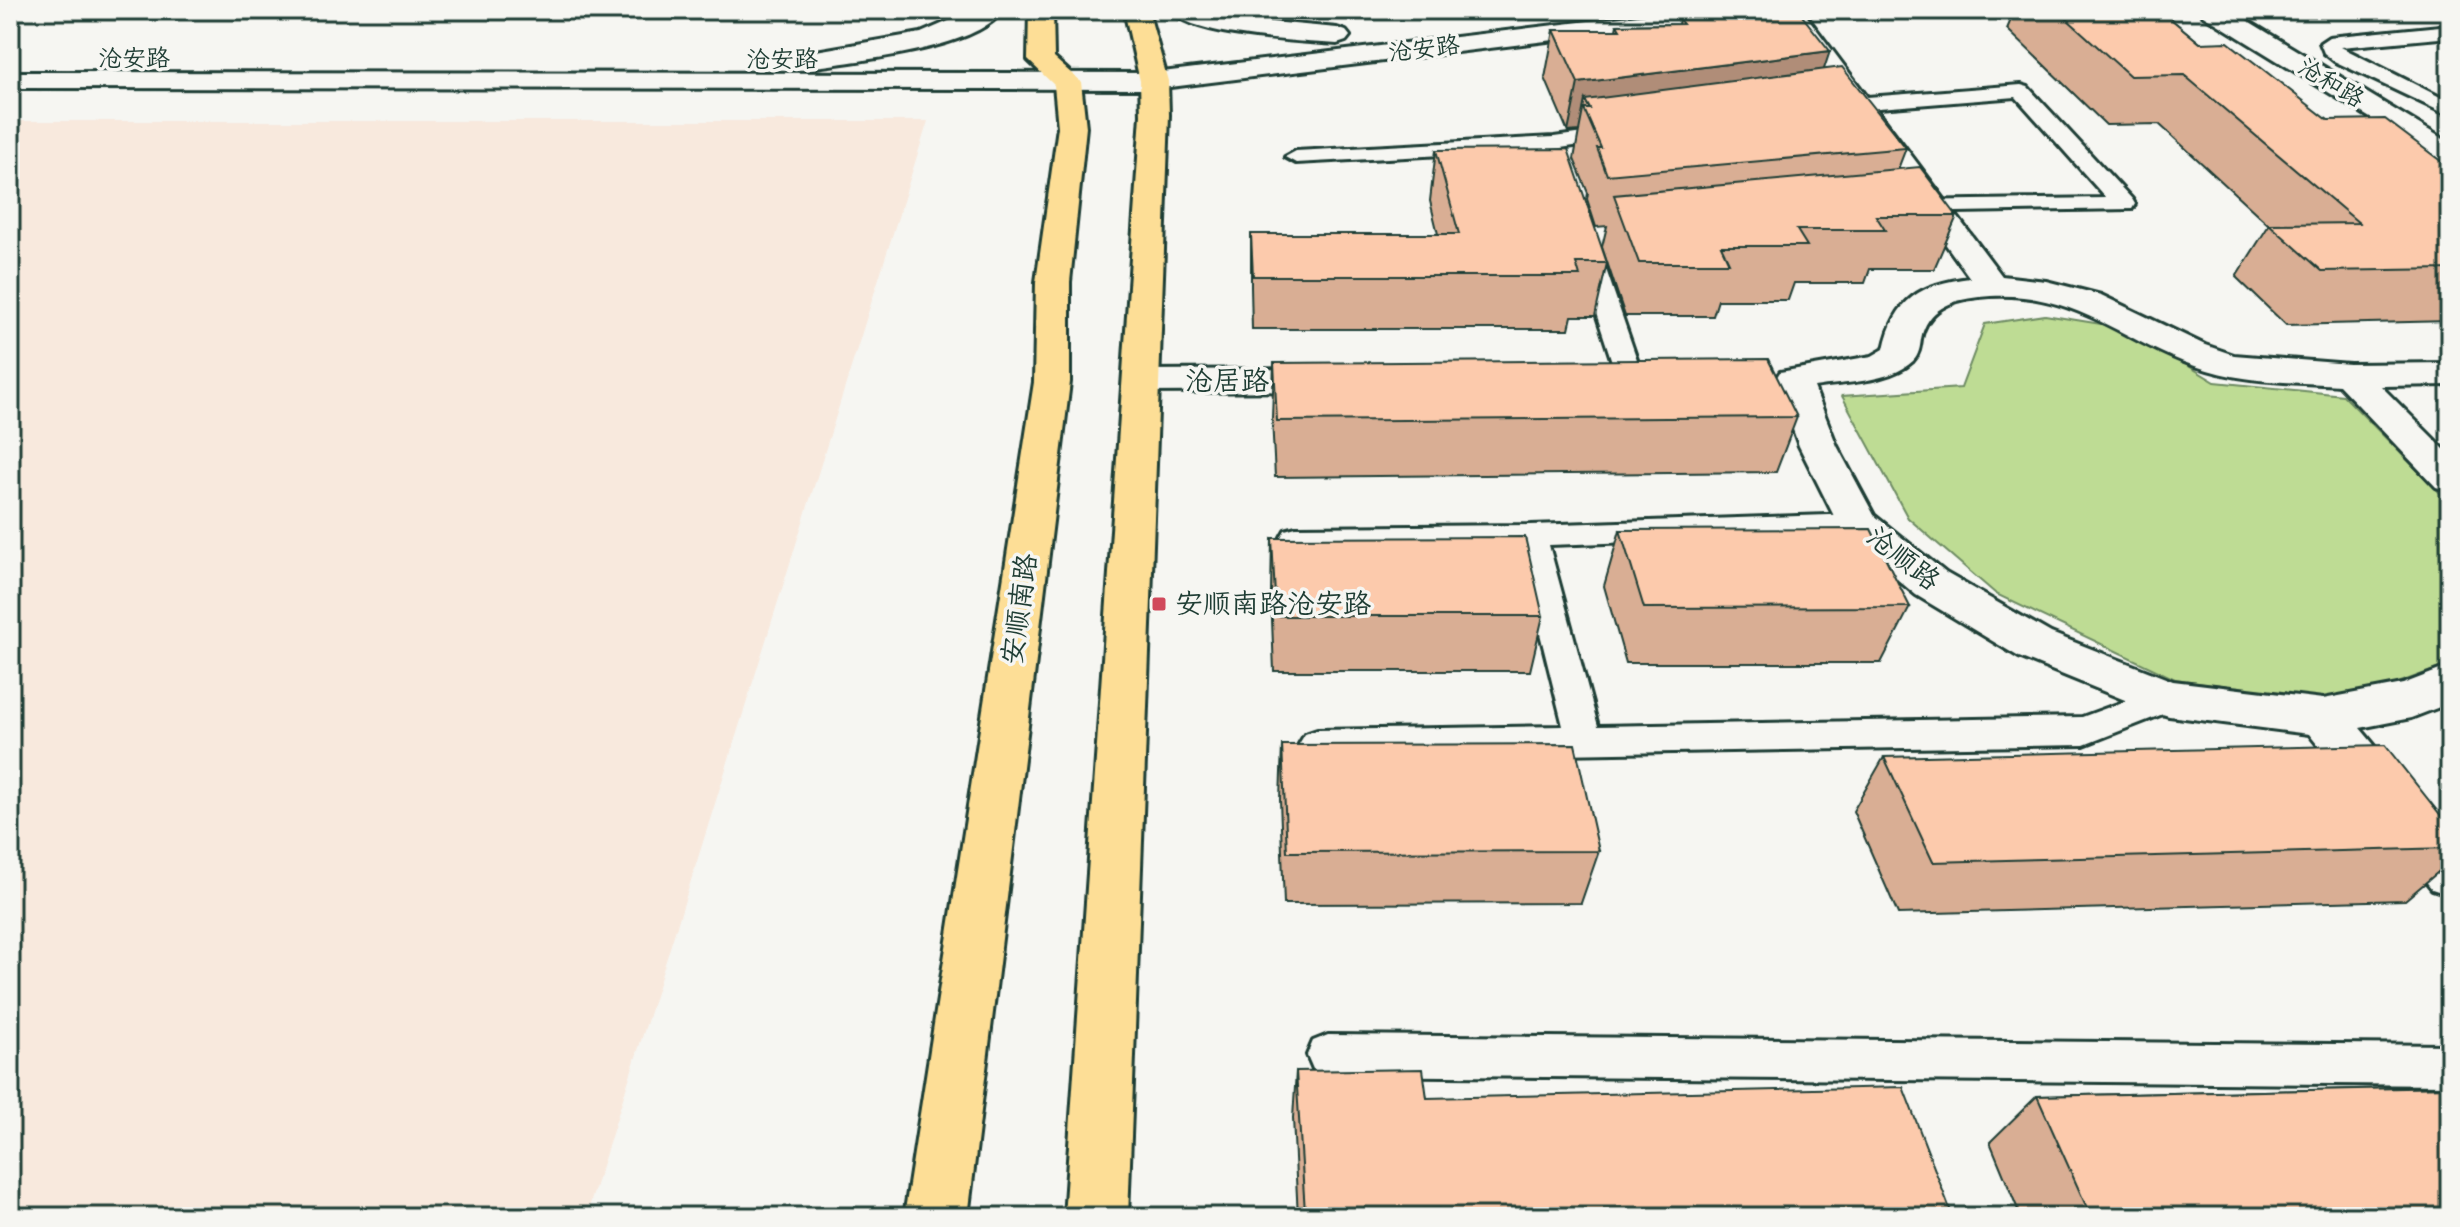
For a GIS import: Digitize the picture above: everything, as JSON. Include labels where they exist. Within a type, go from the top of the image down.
[{"type":"main road","name":"安顺南路","points":[[936,1217],[1052,382],[1053,282],[1072,127],[1054,71],[1041,10]]},
{"type":"main road","points":[[1096,1217],[1142,381],[1150,70],[1136,10]]},
{"type":"street","points":[[816,59],[927,38],[964,26],[991,10]]},
{"type":"street","points":[[1183,10],[1214,21],[1246,27],[1337,36]]},
{"type":"street","name":"沧安路","points":[[1150,70],[1337,36],[1551,10]]},
{"type":"street","name":"沧安路","points":[[1150,70],[1743,10]]},
{"type":"street","points":[[1789,10],[1993,286]]},
{"type":"street","name":"沧和路","points":[[2212,10],[2450,155]]},
{"type":"street","name":"沧安路","points":[[10,58],[816,59],[1054,71]]},
{"type":"street","points":[[10,80],[1150,70]]},
{"type":"street","name":"沧顺路","points":[[2350,375],[2234,366],[2183,350],[2131,320],[2077,299],[1993,286],[1946,293],[1928,300],[1907,323],[1900,354],[1882,365],[1778,380],[1818,446],[1858,524],[1931,584],[2035,645],[2169,698],[2323,717],[2411,700],[2450,683]]},
{"type":"street","points":[[2350,375],[2450,374]]},
{"type":"street","points":[[2350,375],[2450,478]]},
{"type":"street","name":"沧居路","points":[[1142,381],[1363,380]]},
{"type":"street","points":[[2323,717],[2450,873]]},
{"type":"lane","points":[[2450,31],[2329,43],[2341,57],[2450,110]]},
{"type":"lane","points":[[1811,108],[2021,91],[2124,204],[1933,205],[1886,210]]},
{"type":"lane","points":[[1296,157],[1554,143],[1645,131]]},
{"type":"lane","points":[[1554,143],[1562,170]]},
{"type":"lane","points":[[1588,233],[1630,380]]},
{"type":"lane","points":[[1296,537],[1531,535],[1858,524]]},
{"type":"lane","points":[[1531,535],[1584,740]]},
{"type":"lane","points":[[1317,744],[2084,731],[2169,698]]},
{"type":"lane","points":[[1328,1055],[2450,1065]]},
{"type":"shaded area","points":[[10,121],[928,121],[586,1217],[10,1217]]},
{"type":"green space","points":[[2045,315],[2126,328],[2215,382],[2343,395],[2450,503],[2450,664],[2346,702],[2175,679],[1996,594],[1908,518],[1842,396],[1961,388],[1985,324]]},
{"type":"building","points":[[2057,10],[2160,10],[2200,43],[2228,42],[2328,120],[2385,119],[2450,168],[2450,269],[2322,271],[2269,224],[2359,223],[2184,75],[2130,76]]},
{"type":"building","points":[[1799,12],[1830,51],[1578,83],[1554,30],[1620,30],[1617,25],[1683,24],[1679,19],[1744,18],[1740,13]]},
{"type":"building","points":[[1842,67],[1906,148],[1607,175],[1597,148],[1601,148],[1584,109],[1590,109],[1585,100]]},
{"type":"building","points":[[1568,149],[1607,263],[1576,263],[1580,276],[1253,276],[1251,234],[1459,234],[1436,150]]},
{"type":"building","points":[[1920,167],[1957,216],[1876,216],[1885,230],[1797,230],[1807,246],[1721,246],[1729,263],[1639,263],[1614,195]]},
{"type":"building","points":[[1768,359],[1797,417],[1277,421],[1274,363]]},
{"type":"building","points":[[1871,529],[1910,607],[1644,608],[1620,530]]},
{"type":"building","points":[[1525,537],[1543,616],[1276,616],[1272,538]]},
{"type":"building","points":[[1575,744],[1599,851],[1287,852],[1282,745]]},
{"type":"building","points":[[2385,745],[2450,827],[2450,848],[1933,862],[1884,757]]},
{"type":"building","points":[[1423,1069],[1427,1098],[1903,1087],[1953,1217],[1439,1217],[1439,1209],[1305,1212],[1296,1071]]},
{"type":"building","points":[[2450,1087],[2450,1217],[2091,1217],[2037,1096]]},
{"type":"place","name":"安顺南路沧安路","points":[[1159,604]]}]
